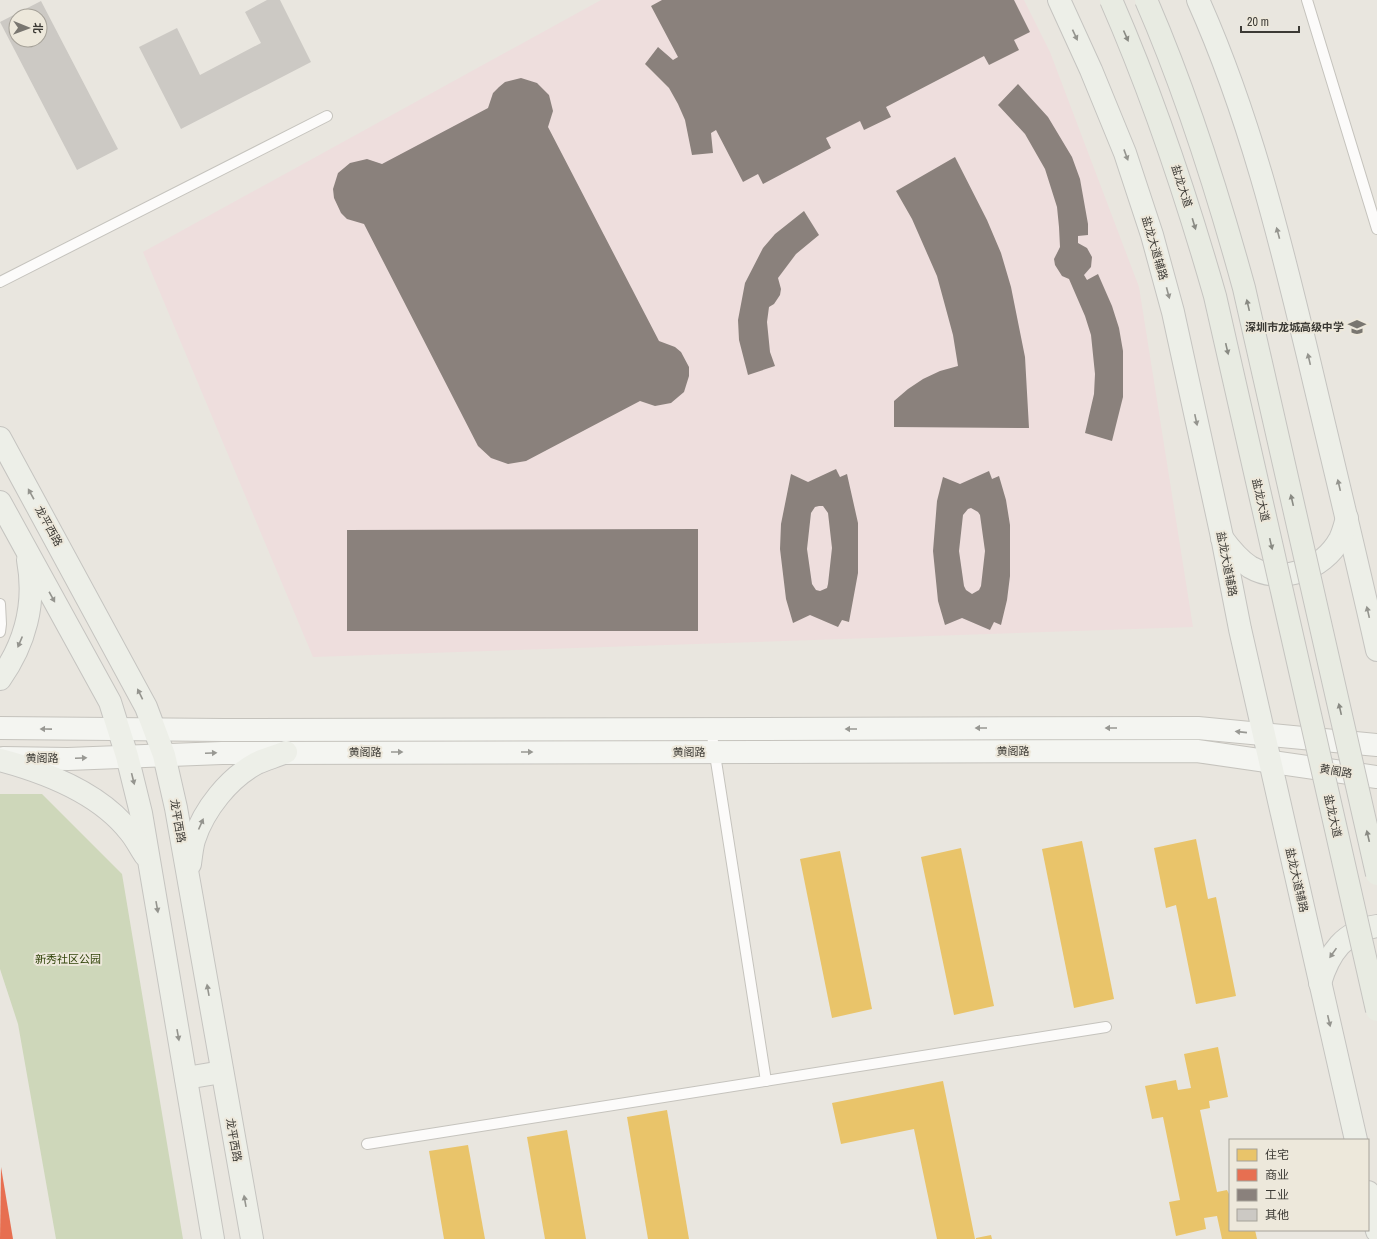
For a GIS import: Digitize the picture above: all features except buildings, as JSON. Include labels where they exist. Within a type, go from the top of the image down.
[{"type":"highway","name":"盐龙大道","points":[[1111,0],[1136,57],[1168,143],[1194,222],[1215,296],[1377,1010]]},
{"type":"highway","points":[[1146,0],[1193,119],[1220,201],[1244,288],[1377,874]]},
{"type":"main road","name":"盐龙大道辅路","points":[[1059,0],[1091,70],[1125,153],[1152,235],[1173,312],[1222,537],[1240,630],[1356,1139]]},
{"type":"main road","points":[[1198,0],[1237,99],[1264,179],[1289,275],[1377,650]]},
{"type":"main road","name":"龙平西路","points":[[0,438],[135,684],[164,755],[176,808],[252,1239]]},
{"type":"main road","points":[[0,502],[110,702],[127,756],[141,813],[213,1239]]},
{"type":"main road","points":[[1222,537],[1234,554],[1250,567],[1270,574],[1291,574],[1311,568],[1328,555],[1340,538],[1347,518]]},
{"type":"main road","points":[[0,679],[12,663],[24,635],[30,607],[31,579],[26,549]]},
{"type":"main road","name":"黄阁路","points":[[0,728],[155,730],[1198,728],[1377,745]]},
{"type":"main road","name":"黄阁路","points":[[0,759],[68,759],[286,752],[1197,751],[1377,777]]},
{"type":"main road","points":[[187,875],[194,840],[206,814],[222,792],[238,776],[258,763],[286,752]]},
{"type":"main road","points":[[0,759],[30,768],[58,779],[87,795],[110,812],[130,831],[149,863]]},
{"type":"main road","points":[[1320,983],[1325,964],[1336,948],[1350,936],[1368,928],[1377,926]]},
{"type":"main road","points":[[186,1078],[222,1072]]},
{"type":"main road","points":[[1369,1196],[1377,1231]]},
{"type":"lane","points":[[1307,0],[1377,229]]},
{"type":"lane","points":[[0,282],[327,116]]},
{"type":"lane","points":[[0,604],[2,624],[0,632]]},
{"type":"lane","points":[[711,729],[766,1081]]},
{"type":"lane","points":[[367,1144],[1106,1027]]},
{"type":"shaded area","points":[[601,0],[1024,0],[1050,52],[1139,287],[1193,627],[313,657],[143,252]]},
{"type":"green space","name":"新秀社区公园","points":[[0,794],[42,794],[122,874],[183,1239],[56,1239],[18,1024],[0,969]]},
{"type":"place","name":"深圳市龙城高级中学","points":[[1357,327]]}]
